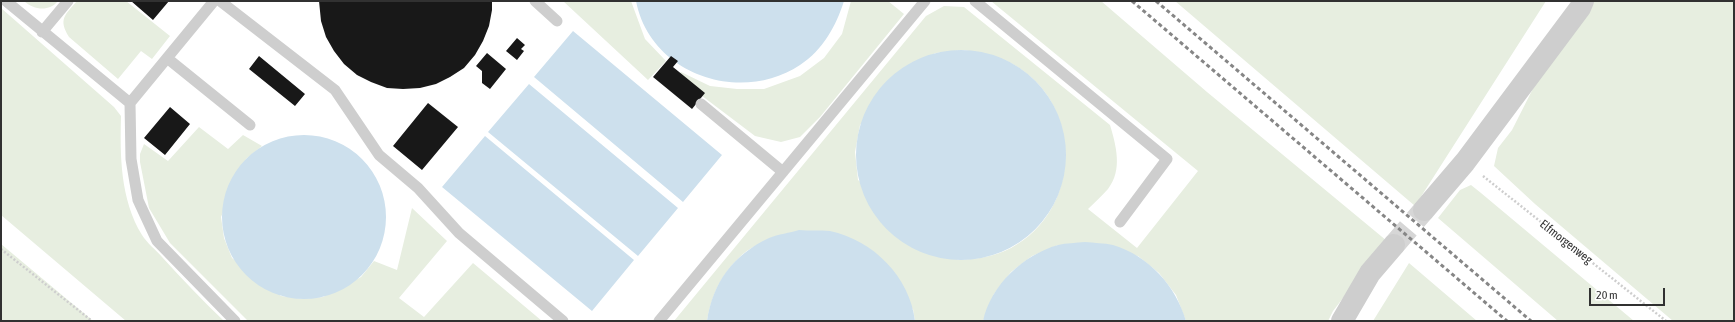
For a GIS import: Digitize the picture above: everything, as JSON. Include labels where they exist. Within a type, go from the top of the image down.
[{"type":"street","points":[[1424,210],[1465,162],[1580,8],[1583,1]]},
{"type":"street","points":[[1342,321],[1354,298],[1370,273],[1394,245]]},
{"type":"lane","points":[[6,1],[130,103]]},
{"type":"lane","points":[[42,32],[68,1]]},
{"type":"lane","points":[[214,1],[130,103],[131,159],[138,200],[157,241],[235,321]]},
{"type":"lane","points":[[220,1],[335,90],[379,155],[418,188],[459,233],[563,321]]},
{"type":"lane","points":[[535,1],[557,21]]},
{"type":"lane","points":[[659,321],[925,1]]},
{"type":"lane","points":[[975,1],[1167,159],[1120,222]]},
{"type":"lane","points":[[167,58],[250,125]]},
{"type":"lane","points":[[701,104],[783,172]]},
{"type":"path","name":"Elfmorgenweg","points":[[1465,162],[1666,321]]},
{"type":"path","points":[[1,249],[92,321]]},
{"type":"shaded area","points":[[24,1],[58,1],[50,7],[37,8]]},
{"type":"shaded area","points":[[77,1],[126,1],[170,36],[152,59],[141,51],[118,79],[69,37],[64,26],[64,18]]},
{"type":"shaded area","points":[[563,1],[631,1],[645,39],[666,61],[648,80]]},
{"type":"shaded area","points":[[851,1],[888,1],[904,14],[820,117],[800,137],[781,142],[755,136],[677,77],[681,72],[710,86],[737,89],[764,89],[800,76],[824,58],[842,34]]},
{"type":"shaded area","points":[[991,1],[1101,1],[1207,92],[1387,241],[1333,311],[1328,321],[1186,321],[1176,295],[1159,273],[1138,256],[1058,245],[1032,256],[1011,272],[994,294],[983,321],[915,321],[913,309],[770,238],[746,252],[729,269],[715,293],[707,321],[674,321],[926,16],[944,6],[964,7],[1110,125],[1117,157],[1117,166],[1113,182],[1101,197],[1088,209],[1137,248],[1198,171]],"holes":[[[964,50],[991,55],[1004,60],[1016,66],[1038,84],[1054,107],[1063,132],[1065,158],[1061,185],[1051,210],[1034,231],[1011,248],[998,254],[958,260],[858,180],[855,152],[860,125],[911,63],[936,53]]]},
{"type":"shaded area","points":[[1175,1],[1546,1],[1415,206]]},
{"type":"shaded area","points":[[1581,1],[1734,1],[1734,321],[1673,321],[1535,204],[1494,166],[1498,148],[1512,130],[1550,55]]},
{"type":"shaded area","points":[[1,8],[114,107],[121,116],[121,161],[125,192],[129,207],[142,235],[146,241],[224,321],[126,321],[1,215]]},
{"type":"shaded area","points":[[199,127],[228,149],[243,135],[262,146],[246,159],[221,217],[224,238],[232,258],[281,296],[302,299],[323,297],[361,277],[374,261],[397,270],[412,208],[447,241],[399,298],[424,317],[473,263],[542,321],[248,321],[170,243],[149,208],[140,162],[140,154],[144,144],[168,161]]},
{"type":"shaded area","points":[[1471,185],[1634,321],[1558,321],[1438,218],[1460,190]]},
{"type":"shaded area","points":[[1,244],[93,321],[1,321]]},
{"type":"shaded area","points":[[1409,263],[1477,321],[1373,321]]},
{"type":"water","points":[[636,1],[844,1],[828,37],[808,59],[800,65],[776,77],[751,82],[725,82],[701,75],[678,64],[659,47],[645,26]]},
{"type":"water","points":[[573,31],[722,155],[683,202],[534,77]]},
{"type":"water","points":[[961,50],[981,52],[1001,58],[1019,68],[1035,81],[1048,97],[1058,115],[1064,135],[1066,155],[1064,175],[1058,195],[1048,213],[1035,229],[1019,242],[1001,252],[981,258],[961,260],[941,258],[921,252],[903,242],[887,229],[874,213],[864,195],[858,175],[856,155],[858,135],[864,115],[874,97],[887,81],[903,68],[921,58],[941,52]]},
{"type":"water","points":[[529,84],[678,208],[638,256],[488,132]]},
{"type":"water","points":[[296,135],[312,135],[335,141],[350,149],[362,159],[372,171],[383,193],[386,217],[383,241],[372,263],[362,275],[350,285],[328,296],[312,299],[296,299],[280,296],[258,285],[246,275],[236,263],[225,241],[222,225],[222,209],[225,193],[236,171],[246,159],[258,149],[280,138]]},
{"type":"water","points":[[485,136],[634,260],[592,311],[442,187]]},
{"type":"water","points":[[799,230],[830,231],[861,243],[874,252],[887,263],[906,290],[912,305],[915,321],[707,321],[714,294],[727,271],[735,261],[756,245],[769,238]]},
{"type":"water","points":[[1085,242],[1113,245],[1126,250],[1149,265],[1168,284],[1186,321],[983,321],[993,295],[1010,273],[1021,264],[1033,256],[1058,245]]},
{"type":"building","points":[[131,1],[169,1],[153,20]]},
{"type":"building","points":[[319,1],[492,1],[492,10],[489,26],[483,41],[475,55],[464,68],[436,84],[420,88],[403,89],[387,88],[371,82],[357,75],[344,64],[326,37],[321,21]]},
{"type":"building","points":[[517,38],[525,45],[521,49],[524,51],[517,60],[506,51]]},
{"type":"building","points":[[487,53],[506,69],[490,89],[482,83],[482,71],[476,66]]},
{"type":"building","points":[[259,56],[305,94],[295,106],[249,69]]},
{"type":"building","points":[[671,56],[678,61],[673,67],[705,93],[692,109],[653,77]]},
{"type":"building","points":[[428,103],[458,127],[422,170],[393,146]]},
{"type":"building","points":[[170,107],[190,124],[165,155],[144,138]]},
{"type":"tunnel","points":[[1394,245],[1424,210]]},
{"type":"railway","points":[[1132,1],[1507,321]]},
{"type":"railway","points":[[1156,1],[1531,321]]}]
